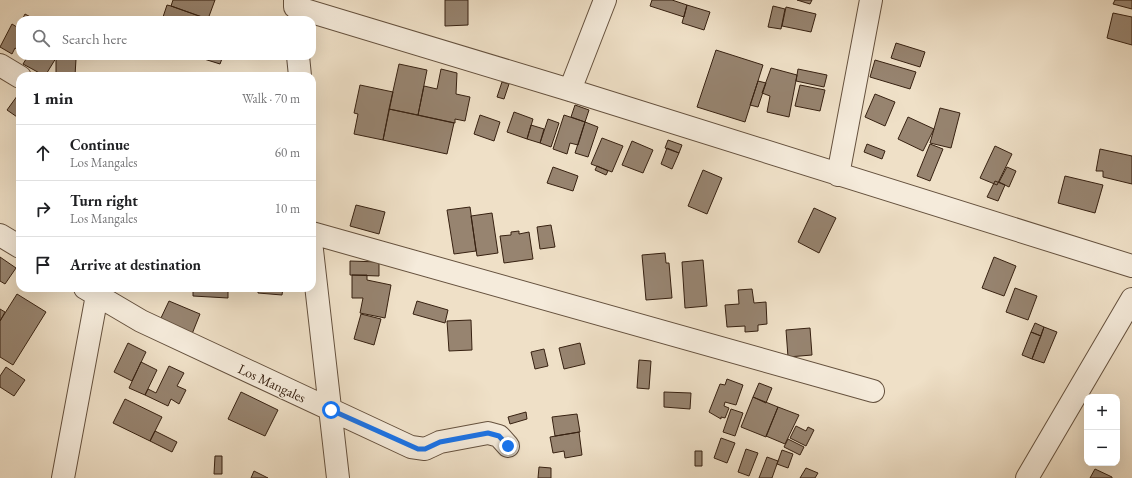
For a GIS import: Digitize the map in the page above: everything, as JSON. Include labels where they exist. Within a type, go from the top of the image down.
[{"type":"street","points":[[570,90],[605,0]]},
{"type":"street","points":[[838,175],[871,0]]},
{"type":"street","points":[[295,9],[570,90],[1132,266]]},
{"type":"street","points":[[298,60],[300,72]]},
{"type":"street","points":[[0,65],[16,75]]},
{"type":"street","points":[[316,234],[873,391]]},
{"type":"street","points":[[0,235],[16,245]]},
{"type":"street","points":[[316,284],[338,478]]},
{"type":"street","points":[[63,478],[91,292]]},
{"type":"street","name":"Los Mangales","points":[[91,292],[141,321],[418,449],[425,449],[440,442],[488,433],[499,436],[508,446]]},
{"type":"street","points":[[1027,478],[1132,299]]},
{"type":"building","points":[[173,0],[215,0],[209,16],[199,16],[171,6]]},
{"type":"building","points":[[445,0],[468,0],[468,25],[445,26]]},
{"type":"building","points":[[652,0],[672,0],[687,5],[684,17],[650,6]]},
{"type":"building","points":[[797,0],[812,0],[810,4]]},
{"type":"building","points":[[1115,0],[1132,0],[1132,9],[1113,4]]},
{"type":"building","points":[[167,5],[199,16],[163,16]]},
{"type":"building","points":[[687,5],[710,12],[704,30],[682,23]]},
{"type":"building","points":[[773,6],[785,9],[781,29],[768,27]]},
{"type":"building","points":[[786,7],[816,14],[811,32],[782,26]]},
{"type":"building","points":[[1113,13],[1132,17],[1132,45],[1107,38]]},
{"type":"building","points":[[12,24],[16,26],[16,49],[12,54],[0,47]]},
{"type":"building","points":[[896,43],[925,52],[920,67],[891,58]]},
{"type":"building","points":[[716,50],[763,65],[745,122],[697,107]]},
{"type":"building","points":[[26,60],[55,60],[47,72],[38,72],[23,64]]},
{"type":"building","points":[[56,60],[76,60],[75,72],[56,72]]},
{"type":"building","points":[[207,60],[222,60],[220,64]]},
{"type":"building","points":[[875,60],[916,72],[910,89],[870,77]]},
{"type":"building","points":[[399,64],[427,70],[418,115],[389,109]]},
{"type":"building","points":[[771,68],[797,75],[789,117],[767,112],[770,96],[762,93]]},
{"type":"building","points":[[441,69],[457,73],[456,94],[470,97],[465,121],[455,119],[455,123],[418,115],[424,86],[437,89]]},
{"type":"building","points":[[798,69],[827,75],[824,87],[796,81]]},
{"type":"building","points":[[758,81],[766,83],[758,107],[750,105]]},
{"type":"building","points":[[502,82],[509,84],[504,99],[497,97]]},
{"type":"building","points":[[360,85],[393,92],[383,140],[354,134],[358,114],[354,113]]},
{"type":"building","points":[[800,85],[825,90],[820,111],[795,106]]},
{"type":"building","points":[[875,94],[895,102],[885,126],[865,117]]},
{"type":"building","points":[[16,98],[16,116],[7,110]]},
{"type":"building","points":[[575,105],[589,110],[585,122],[571,117]]},
{"type":"building","points":[[940,108],[960,113],[951,148],[930,143]]},
{"type":"building","points":[[389,109],[454,123],[447,154],[383,140]]},
{"type":"building","points":[[514,112],[533,119],[527,139],[507,132]]},
{"type":"building","points":[[480,115],[500,122],[494,141],[474,134]]},
{"type":"building","points":[[564,115],[585,122],[578,145],[570,143],[567,154],[553,149]]},
{"type":"building","points":[[908,117],[934,129],[923,151],[898,139]]},
{"type":"building","points":[[548,119],[559,123],[551,147],[540,143]]},
{"type":"building","points":[[585,122],[598,127],[588,157],[575,153]]},
{"type":"building","points":[[531,125],[544,129],[540,143],[527,139]]},
{"type":"building","points":[[602,138],[623,146],[612,172],[591,164]]},
{"type":"building","points":[[668,140],[682,145],[679,153],[665,148]]},
{"type":"building","points":[[632,141],[653,150],[643,173],[622,165]]},
{"type":"building","points":[[867,144],[885,151],[882,159],[864,152]]},
{"type":"building","points":[[930,144],[943,149],[930,181],[917,176]]},
{"type":"building","points":[[995,146],[1012,154],[997,185],[980,178]]},
{"type":"building","points":[[667,148],[679,153],[672,169],[661,164]]},
{"type":"building","points":[[1100,149],[1132,156],[1132,184],[1103,177],[1103,171],[1096,171]]},
{"type":"building","points":[[597,166],[608,171],[606,175],[595,170]]},
{"type":"building","points":[[553,167],[578,176],[573,191],[547,183]]},
{"type":"building","points":[[1007,167],[1016,171],[1009,187],[999,182]]},
{"type":"building","points":[[703,170],[722,178],[707,214],[688,206]]},
{"type":"building","points":[[1065,176],[1103,185],[1095,213],[1058,203]]},
{"type":"building","points":[[995,181],[1005,185],[998,201],[987,197]]},
{"type":"building","points":[[356,205],[385,212],[379,234],[350,226]]},
{"type":"building","points":[[470,207],[476,251],[454,254],[447,210]]},
{"type":"building","points":[[814,208],[836,218],[819,253],[798,242]]},
{"type":"building","points":[[492,213],[498,253],[477,256],[471,216]]},
{"type":"building","points":[[551,225],[555,247],[540,249],[537,227]]},
{"type":"building","points":[[519,231],[519,234],[529,232],[533,259],[504,263],[500,236],[511,235],[511,232]]},
{"type":"building","points":[[665,253],[666,263],[669,263],[672,298],[646,300],[642,255]]},
{"type":"building","points":[[0,257],[16,268],[5,284],[0,281]]},
{"type":"building","points":[[994,257],[1016,266],[1004,296],[982,288]]},
{"type":"building","points":[[703,260],[707,306],[685,308],[682,262]]},
{"type":"building","points":[[350,261],[379,262],[379,276],[350,275]]},
{"type":"building","points":[[352,275],[367,275],[367,280],[391,285],[385,318],[360,313],[363,298],[352,298]]},
{"type":"building","points":[[1015,288],[1037,296],[1028,320],[1006,312]]},
{"type":"building","points":[[752,289],[754,303],[766,302],[767,324],[758,325],[758,331],[745,332],[745,326],[727,327],[725,305],[739,304],[738,290]]},
{"type":"building","points":[[193,292],[228,292],[228,298],[193,296]]},
{"type":"building","points":[[258,292],[282,292],[282,295]]},
{"type":"building","points":[[17,294],[46,312],[13,365],[0,357],[0,321]]},
{"type":"building","points":[[169,301],[200,314],[192,334],[160,320]]},
{"type":"building","points":[[417,301],[448,310],[445,323],[413,314]]},
{"type":"building","points":[[0,309],[5,312],[0,321]]},
{"type":"building","points":[[361,314],[381,319],[374,345],[354,339]]},
{"type":"building","points":[[471,320],[472,350],[449,351],[447,321]]},
{"type":"building","points":[[1035,323],[1044,327],[1041,336],[1031,332]]},
{"type":"building","points":[[1044,327],[1057,332],[1044,363],[1032,359]]},
{"type":"building","points":[[810,328],[812,355],[788,357],[786,330]]},
{"type":"building","points":[[1031,332],[1041,336],[1032,359],[1022,355]]},
{"type":"building","points":[[128,343],[146,352],[132,381],[114,372]]},
{"type":"building","points":[[580,343],[585,364],[564,369],[559,348]]},
{"type":"building","points":[[544,349],[548,366],[535,369],[531,352]]},
{"type":"building","points":[[639,360],[651,361],[649,389],[637,388]]},
{"type":"building","points":[[141,362],[157,370],[145,395],[129,388]]},
{"type":"building","points":[[169,366],[184,373],[177,386],[186,390],[179,404],[171,399],[168,406],[145,395],[148,389],[156,393]]},
{"type":"building","points":[[6,367],[25,380],[14,396],[0,387],[0,376]]},
{"type":"building","points":[[727,379],[743,385],[736,405],[725,402],[724,406],[729,408],[725,418],[721,417],[721,419],[709,412],[720,384],[725,385]]},
{"type":"building","points":[[759,383],[772,388],[766,403],[753,397]]},
{"type":"building","points":[[241,392],[278,410],[265,436],[228,419]]},
{"type":"building","points":[[664,392],[691,393],[690,409],[664,407]]},
{"type":"building","points":[[753,397],[778,407],[766,437],[741,427]]},
{"type":"building","points":[[125,399],[162,417],[150,441],[113,423]]},
{"type":"building","points":[[778,407],[799,415],[785,444],[766,436]]},
{"type":"building","points":[[731,409],[743,413],[735,436],[723,432]]},
{"type":"building","points":[[526,412],[527,419],[510,424],[508,417]]},
{"type":"building","points":[[577,414],[580,432],[555,436],[552,417]]},
{"type":"building","points":[[796,426],[806,431],[808,427],[814,430],[806,446],[790,438]]},
{"type":"building","points":[[155,431],[177,442],[172,452],[150,441]]},
{"type":"building","points":[[579,432],[582,455],[565,458],[564,451],[553,453],[550,437]]},
{"type":"building","points":[[721,438],[735,443],[727,463],[714,458]]},
{"type":"building","points":[[788,439],[804,447],[800,455],[784,447]]},
{"type":"building","points":[[746,449],[758,453],[749,476],[738,472]]},
{"type":"building","points":[[782,450],[793,454],[788,468],[777,464]]},
{"type":"building","points":[[695,451],[702,451],[702,466],[695,466]]},
{"type":"building","points":[[215,456],[222,456],[222,474],[214,474]]},
{"type":"building","points":[[767,457],[778,461],[772,478],[759,478]]},
{"type":"building","points":[[539,467],[551,468],[551,478],[538,478]]},
{"type":"building","points":[[806,468],[818,473],[815,478],[800,478]]},
{"type":"building","points":[[1095,469],[1112,477],[1112,478],[1090,478]]},
{"type":"building","points":[[254,471],[268,478],[251,478]]},
{"type":"route","points":[[331,410],[418,449],[433,447],[440,442],[488,433],[494,433],[499,436],[508,446]]}]
